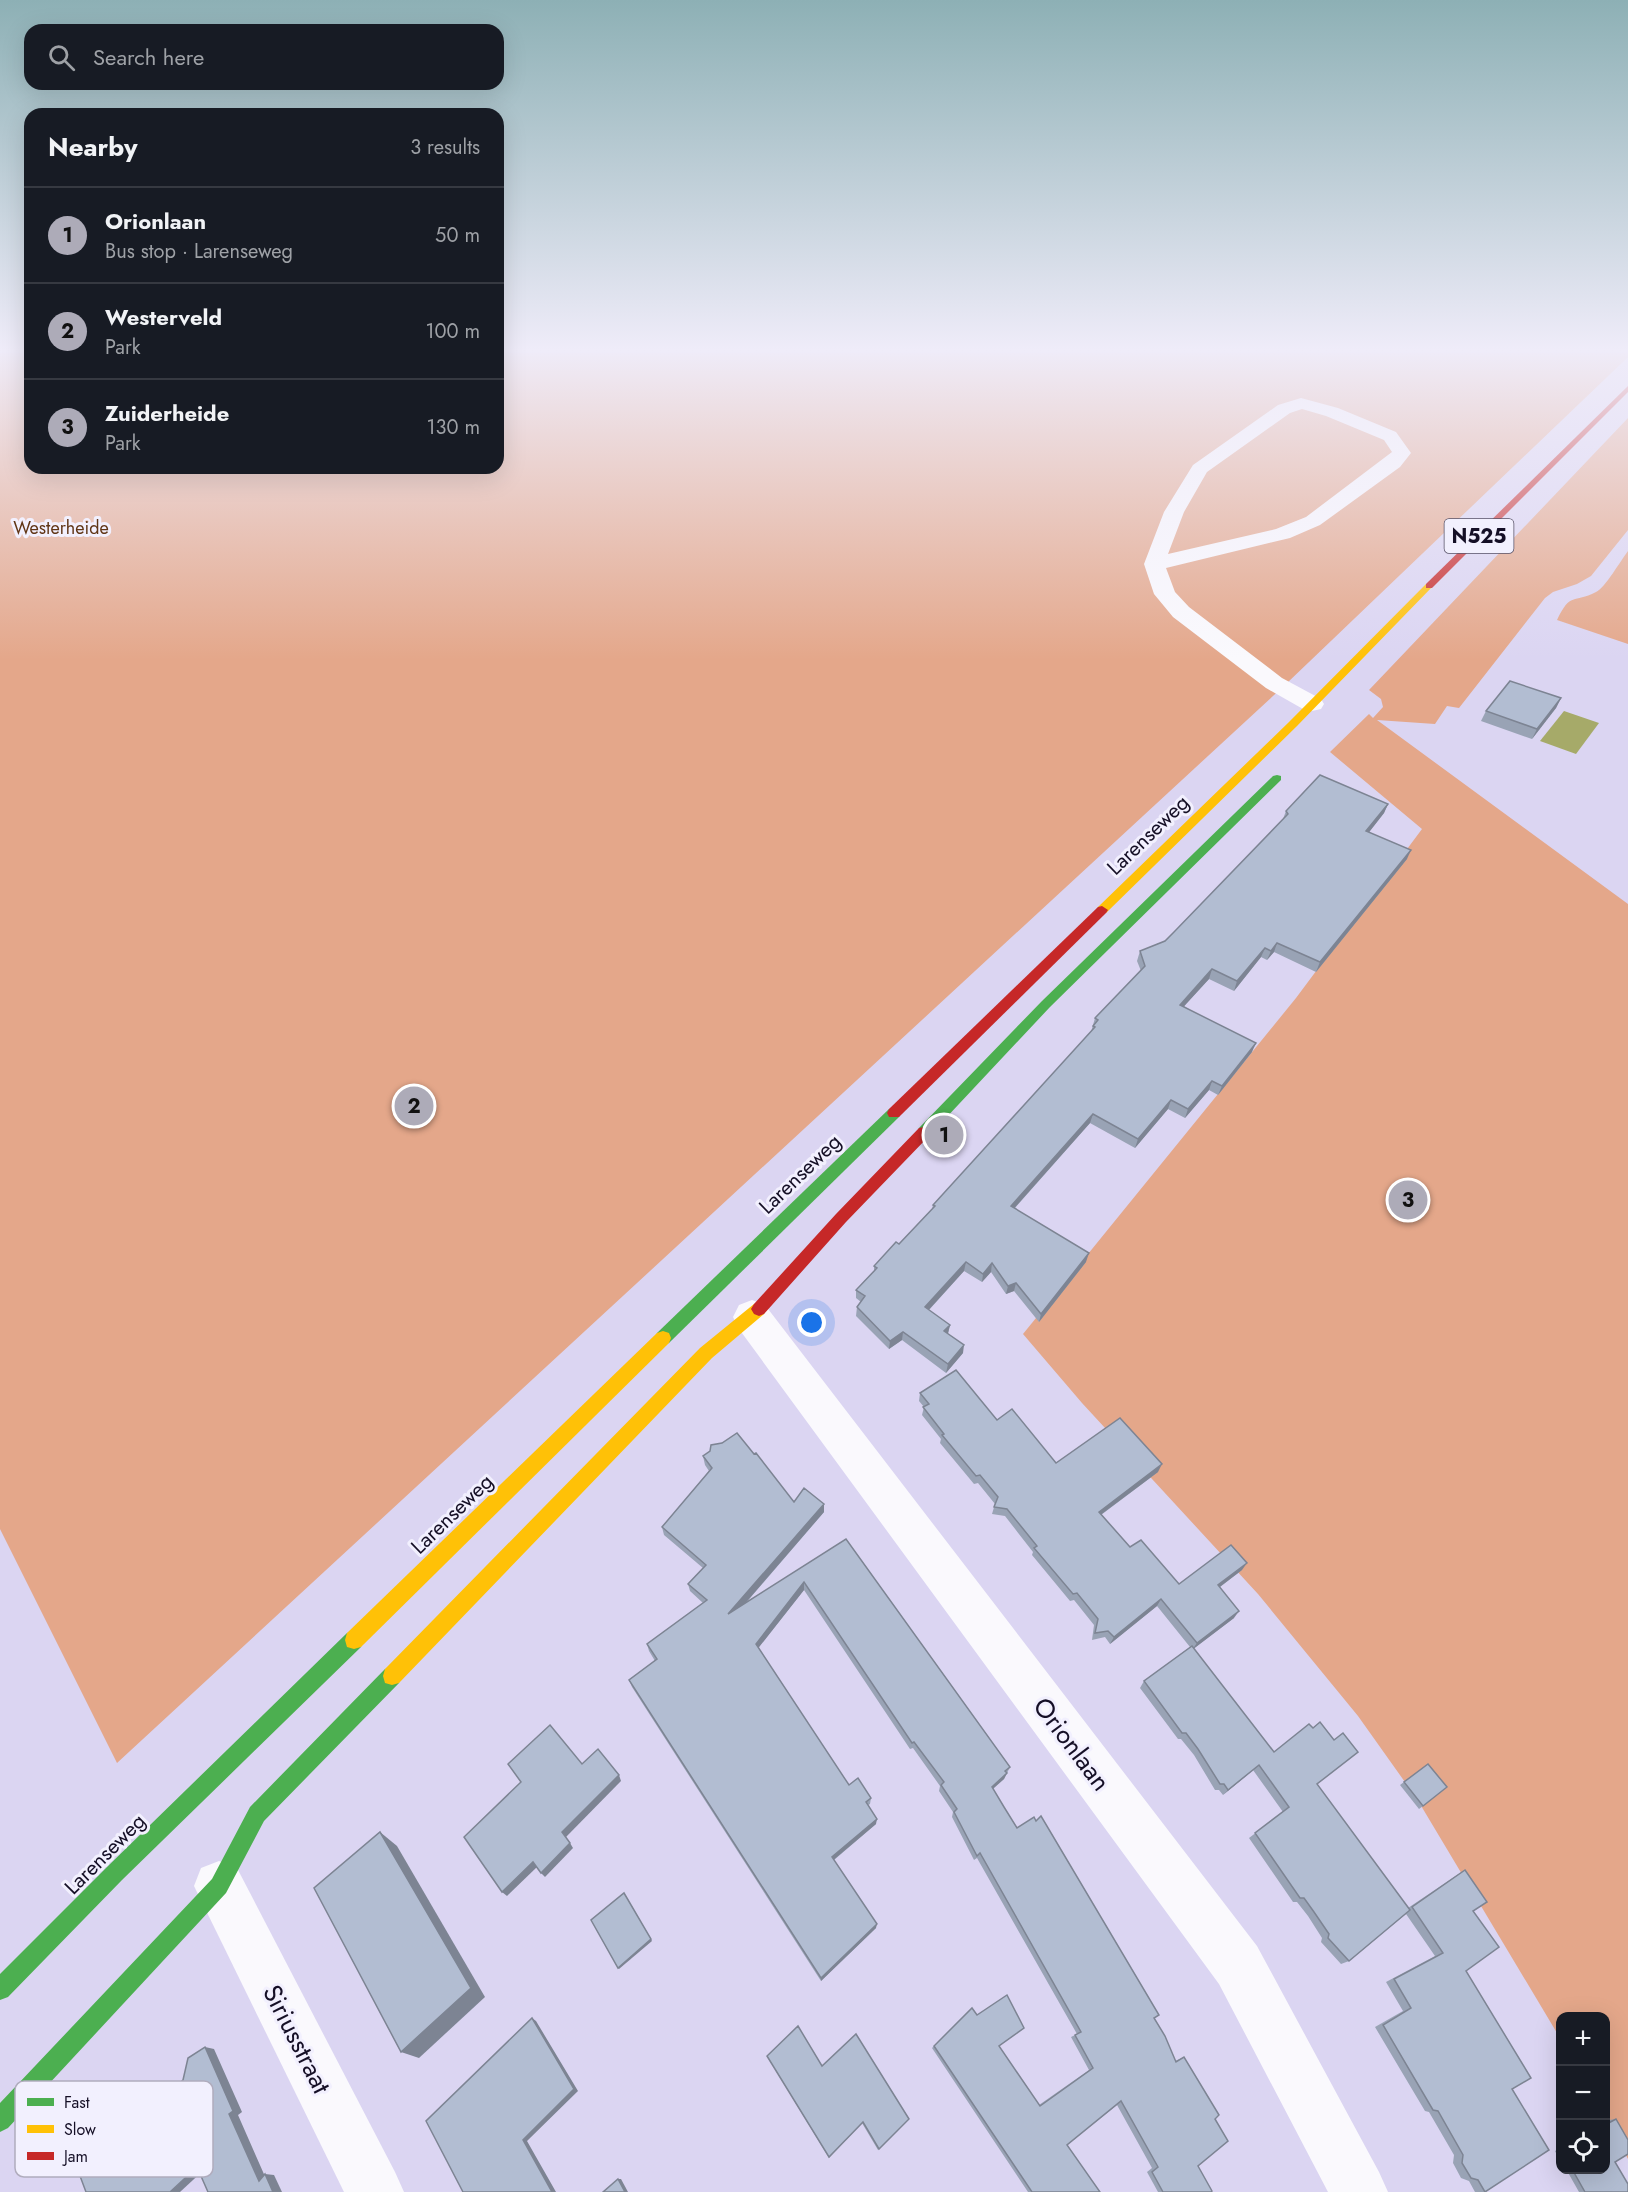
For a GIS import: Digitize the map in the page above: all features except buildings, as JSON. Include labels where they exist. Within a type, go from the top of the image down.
[{"type":"main road","name":"Larenseweg","points":[[0,1989],[158,1831],[1293,724],[1561,455]]},
{"type":"main road","points":[[36,2081],[219,1886],[257,1814],[705,1353],[752,1317],[841,1218],[1046,1004],[1277,778]]},
{"type":"main road","points":[[0,2120],[15,2104]]},
{"type":"street","points":[[1219,455],[1200,469],[1174,512],[1154,564],[1165,594],[1181,612],[1274,683],[1312,704]]},
{"type":"street","points":[[1154,564],[1283,534],[1313,521],[1393,463],[1400,455]]},
{"type":"street","name":"Orionlaan","points":[[752,1317],[1238,1965],[1359,2192]]},
{"type":"street","name":"Siriusstraat","points":[[219,1886],[375,2192]]},
{"type":"green space","name":"Westerheide","points":[[0,455],[24,455],[24,474],[504,474],[504,455],[1525,455],[1286,684],[117,1763],[0,1529]]},
{"type":"green space","points":[[1592,455],[1628,455],[1628,530],[1591,576],[1577,584],[1553,592],[1545,598],[1459,708],[1447,706],[1435,724],[1377,720],[1628,904],[1628,2159],[1610,2126],[1610,2012],[1556,2012],[1556,2031],[1417,1799],[1358,1716],[1258,1594],[1082,1403],[1023,1334],[1296,998],[1422,829],[1330,752],[1369,714],[1373,718],[1383,707],[1381,699],[1369,690]]},
{"type":"green space","points":[[1628,551],[1628,644],[1557,620],[1569,602],[1600,589]]},
{"type":"shaded area","points":[[1564,711],[1599,723],[1576,754],[1540,741]]},
{"type":"traffic: fast","points":[[924,1132],[1046,1004],[1277,778]]},
{"type":"traffic: fast","points":[[663,1338],[894,1113]]},
{"type":"traffic: fast","points":[[0,1989],[115,1873],[354,1640]]},
{"type":"traffic: fast","points":[[36,2081],[219,1886],[257,1814],[392,1676]]},
{"type":"traffic: fast","points":[[0,2120],[15,2104]]},
{"type":"traffic: slow","points":[[1102,910],[1293,724],[1429,586]]},
{"type":"traffic: slow","points":[[392,1676],[706,1353],[759,1309]]},
{"type":"traffic: slow","points":[[354,1640],[663,1338]]},
{"type":"traffic: jam","points":[[1429,586],[1560,455]]},
{"type":"traffic: jam","points":[[894,1113],[1102,910]]},
{"type":"traffic: jam","points":[[759,1309],[841,1218],[924,1132]]},
{"type":"place","name":"Westerveld","points":[[414,1106]]},
{"type":"place","name":"Orionlaan","points":[[944,1135]]},
{"type":"place","name":"Zuiderheide","points":[[1408,1200]]}]
